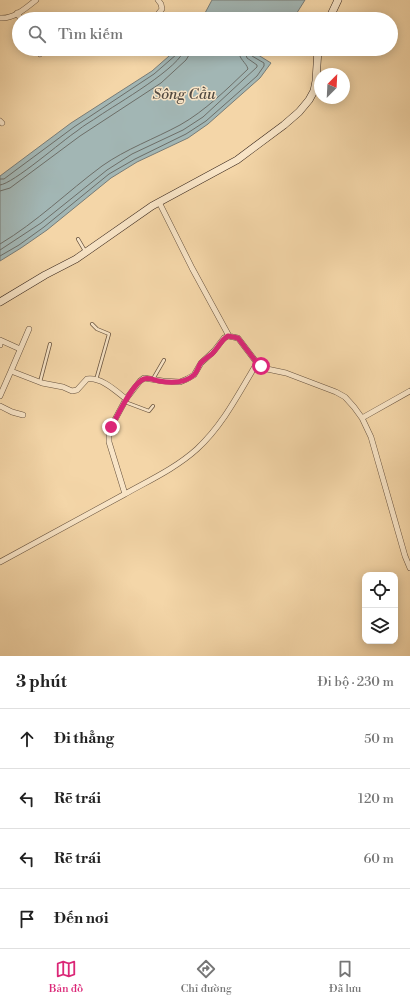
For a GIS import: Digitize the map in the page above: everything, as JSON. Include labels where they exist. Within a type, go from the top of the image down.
[{"type":"street","points":[[19,12],[36,0]]},
{"type":"street","points":[[158,0],[162,9],[160,12]]},
{"type":"street","points":[[332,12],[338,0]]},
{"type":"street","points":[[0,18],[9,18],[12,16]]},
{"type":"street","points":[[0,302],[45,275],[71,262],[159,202],[237,160],[284,125],[299,112],[314,91],[318,56]]},
{"type":"street","points":[[159,202],[192,268],[229,336]]},
{"type":"street","points":[[0,396],[29,328]]},
{"type":"street","points":[[125,494],[109,442],[109,434],[125,400],[144,378],[180,382],[187,379],[194,375],[201,363],[217,348],[224,338],[229,336],[238,338],[258,364],[336,392],[345,397],[362,418],[371,437],[410,568]]},
{"type":"street","points":[[0,340],[20,349]]},
{"type":"street","points":[[0,562],[173,467],[198,448],[217,427],[258,364]]},
{"type":"street","points":[[11,371],[40,382],[63,387],[72,391],[77,390],[86,379],[96,380],[115,390],[125,400]]},
{"type":"street","points":[[362,418],[410,391]]},
{"type":"street","points":[[0,406],[12,412],[23,415]]},
{"type":"lane","points":[[78,239],[86,252]]},
{"type":"lane","points":[[92,324],[97,329],[109,334],[96,380]]},
{"type":"lane","points":[[40,382],[50,344]]},
{"type":"lane","points":[[153,379],[164,360]]},
{"type":"lane","points":[[125,400],[149,411],[153,406]]},
{"type":"water","points":[[212,0],[305,0],[297,12],[206,12]]},
{"type":"water","name":"Sông Cầu","points":[[169,56],[260,56],[271,63],[260,78],[208,124],[188,138],[137,162],[111,178],[47,230],[0,261],[0,176],[71,123],[152,71]]},
{"type":"route","points":[[111,427],[126,399],[140,381],[144,378],[180,382],[187,379],[194,375],[201,363],[217,348],[224,338],[228,336],[238,338],[261,366]]}]
